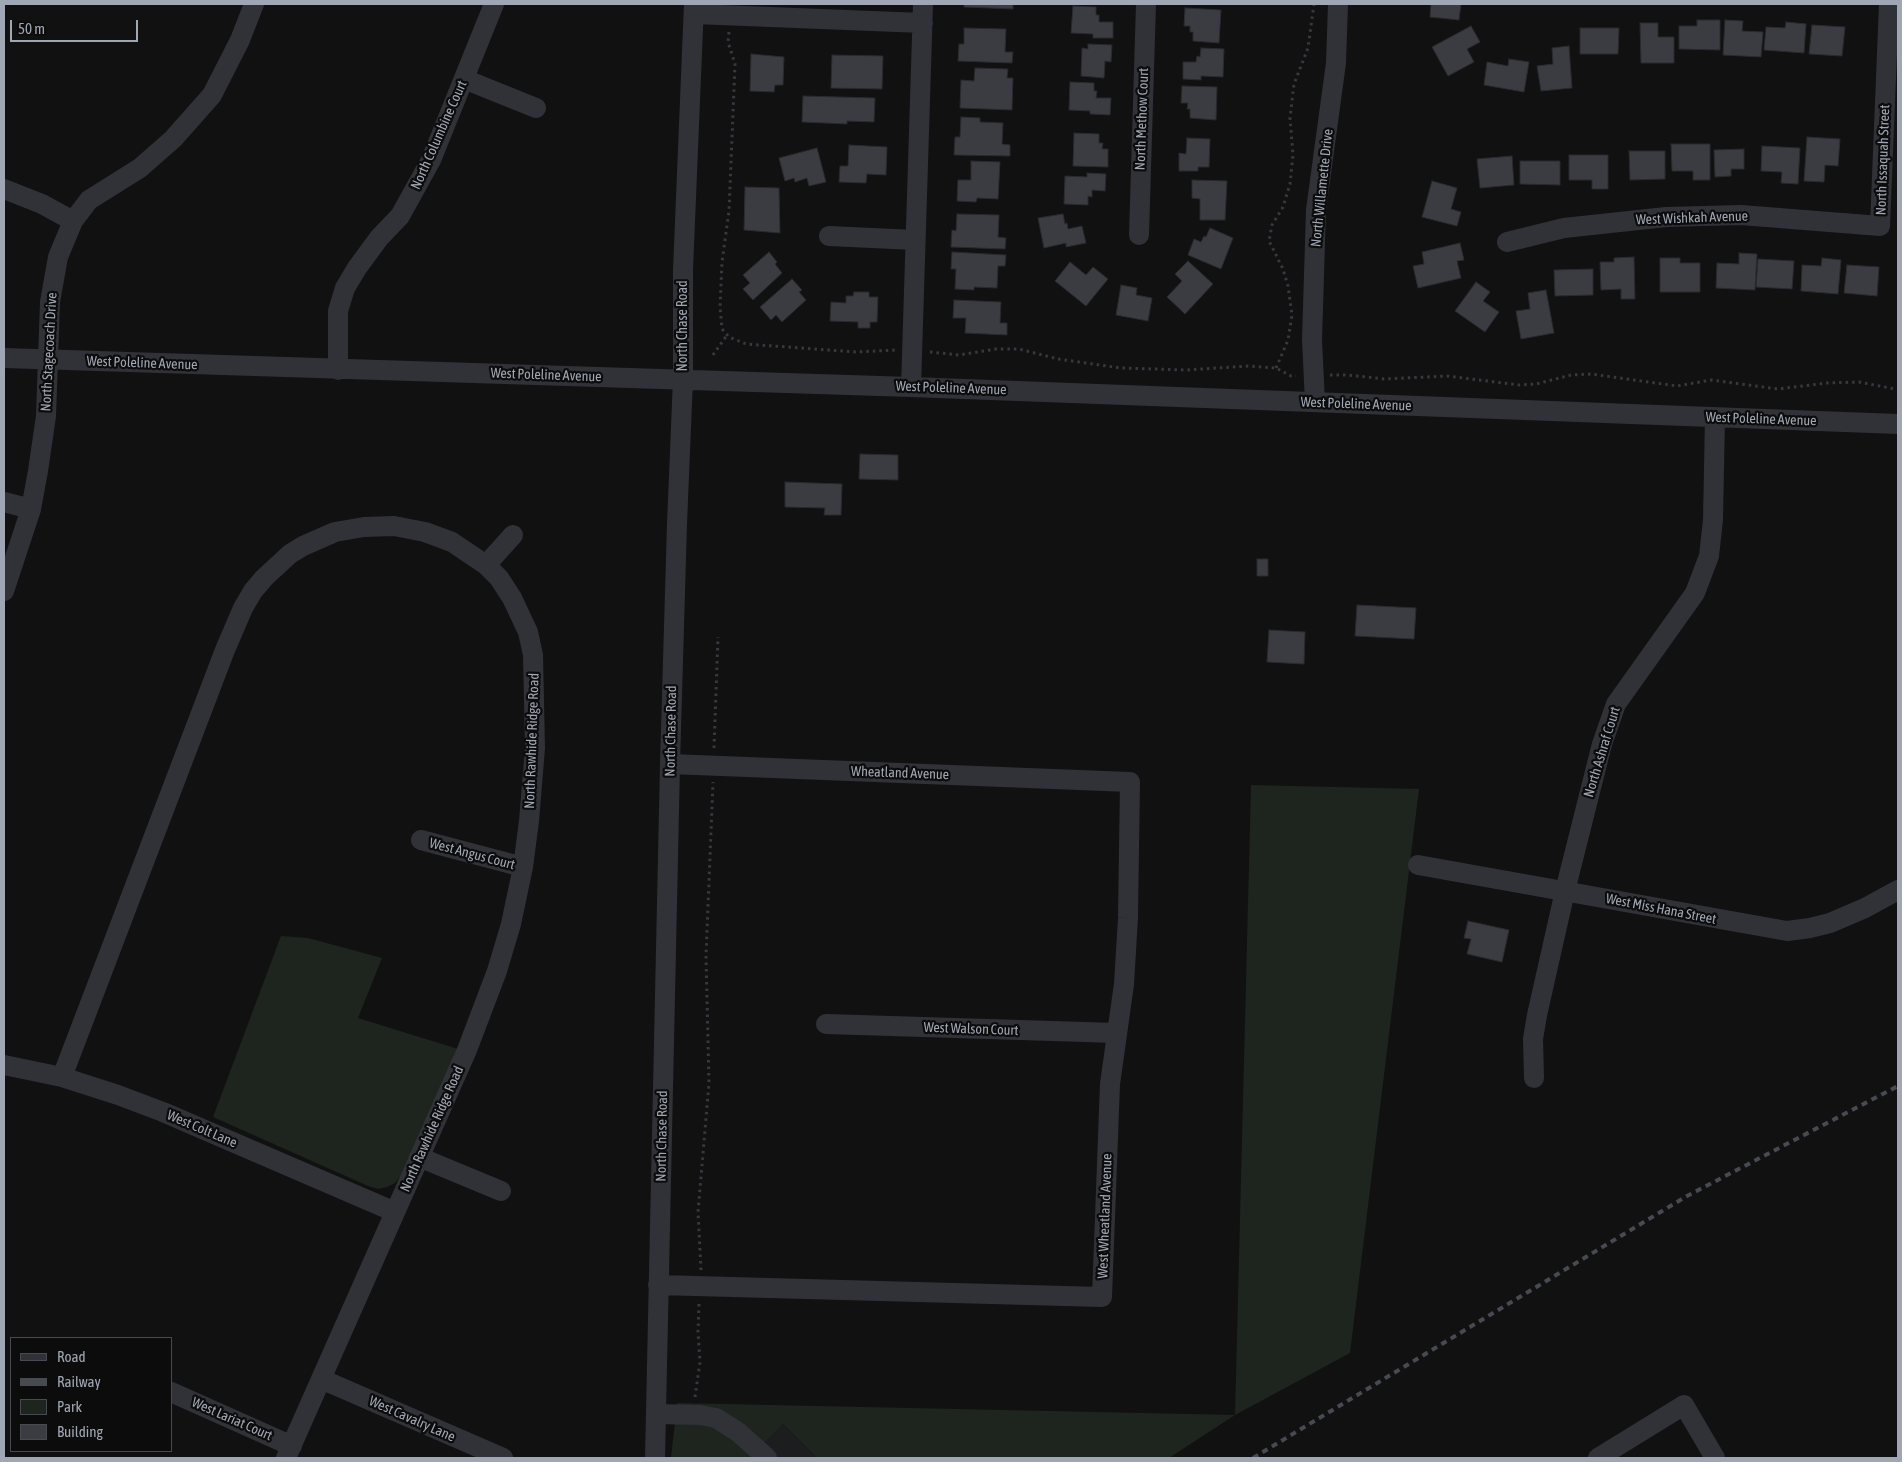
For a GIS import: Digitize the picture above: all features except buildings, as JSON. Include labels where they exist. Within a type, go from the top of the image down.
[{"type":"street","name":"North Stagecoach Drive","points":[[4,592],[30,509],[43,441],[50,302],[58,256],[73,221],[89,200],[140,168],[173,139],[212,95],[240,40],[254,4]]},
{"type":"street","name":"North Columbine Court","points":[[338,370],[338,311],[345,288],[356,268],[379,238],[400,216],[431,160],[494,4]]},
{"type":"street","name":"North Methow Court","points":[[1139,235],[1146,4]]},
{"type":"street","name":"North Willamette Drive","points":[[1316,402],[1312,331],[1316,210],[1336,63],[1338,4]]},
{"type":"street","name":"North Issaquah Street","points":[[1880,226],[1889,4]]},
{"type":"street","points":[[694,9],[730,15],[923,13],[910,387]]},
{"type":"street","name":"North Chase Road","points":[[655,1458],[670,764],[683,379],[684,270],[694,9]]},
{"type":"street","points":[[464,79],[536,108]]},
{"type":"street","points":[[4,189],[42,204],[73,221]]},
{"type":"street","name":"West Wishkah Avenue","points":[[1507,242],[1564,228],[1666,217],[1741,215],[1880,226]]},
{"type":"street","points":[[830,236],[915,240]]},
{"type":"street","name":"West Poleline Avenue","points":[[4,358],[338,370],[683,379],[1898,424]]},
{"type":"street","name":"North Ashraf Court","points":[[1534,1078],[1533,1039],[1536,1023],[1565,891],[1602,744],[1616,704],[1695,593],[1708,556],[1713,520],[1715,418]]},
{"type":"street","points":[[4,502],[30,509]]},
{"type":"street","name":"North Rawhide Ridge Road","points":[[62,1078],[225,650],[243,608],[253,591],[290,554],[303,546],[335,532],[364,527],[394,526],[425,532],[452,542],[486,565],[499,578],[512,598],[528,632],[533,655],[535,748],[523,867],[511,924],[482,1012],[467,1050],[289,1452]]},
{"type":"street","points":[[486,565],[513,535]]},
{"type":"street","name":"Wheatland Avenue","points":[[670,764],[1130,782]]},
{"type":"street","name":"West Wheatland Avenue","points":[[658,1285],[1102,1297],[1110,1084],[1124,984],[1128,918],[1130,782]]},
{"type":"street","name":"West Angus Court","points":[[421,840],[523,867]]},
{"type":"street","name":"West Miss Hana Street","points":[[1418,865],[1787,931],[1830,923],[1866,908],[1898,890]]},
{"type":"street","name":"West Walson Court","points":[[826,1024],[1117,1033]]},
{"type":"street","name":"West Colt Lane","points":[[4,1065],[62,1078],[118,1095],[163,1112],[395,1212]]},
{"type":"street","points":[[419,1157],[501,1191]]},
{"type":"street","name":"West Cavalry Lane","points":[[321,1379],[503,1458]]},
{"type":"street","name":"West Lariat Court","points":[[172,1393],[289,1452]]},
{"type":"street","points":[[1598,1458],[1684,1405],[1715,1458]]},
{"type":"street","points":[[656,1414],[716,1418],[728,1424],[767,1458]]},
{"type":"path","points":[[1276,368],[1288,340],[1292,315],[1288,286],[1283,269],[1269,241],[1272,225],[1283,207],[1290,184],[1293,155],[1290,118],[1294,84],[1308,48],[1314,4]]},
{"type":"path","points":[[730,15],[728,42],[735,64],[729,211],[722,262],[720,307],[722,329],[737,342],[856,352],[890,349],[959,355],[1019,349],[1058,359],[1121,368],[1194,370],[1248,366],[1276,368],[1291,376],[1348,375],[1384,378],[1447,376],[1519,385],[1536,384],[1571,375],[1591,374],[1677,386],[1711,380],[1778,390],[1827,383],[1860,382],[1895,389]]},
{"type":"path","points":[[712,355],[727,335]]},
{"type":"path","points":[[692,1415],[700,1362],[698,1332],[701,1262],[698,1212],[709,1083],[706,956],[718,637]]},
{"type":"shaded area","points":[[783,1424],[817,1458],[749,1458]]},
{"type":"green space","points":[[1251,785],[1419,789],[1350,1353],[1235,1415]]},
{"type":"green space","points":[[281,936],[308,938],[382,958],[358,1018],[458,1049],[401,1175],[395,1183],[387,1187],[378,1189],[368,1186],[213,1117]]},
{"type":"green space","points":[[677,1403],[1235,1415],[1169,1458],[817,1458],[783,1424],[749,1458],[671,1458]]},
{"type":"railway","points":[[1253,1458],[1687,1196],[1898,1086]]}]
